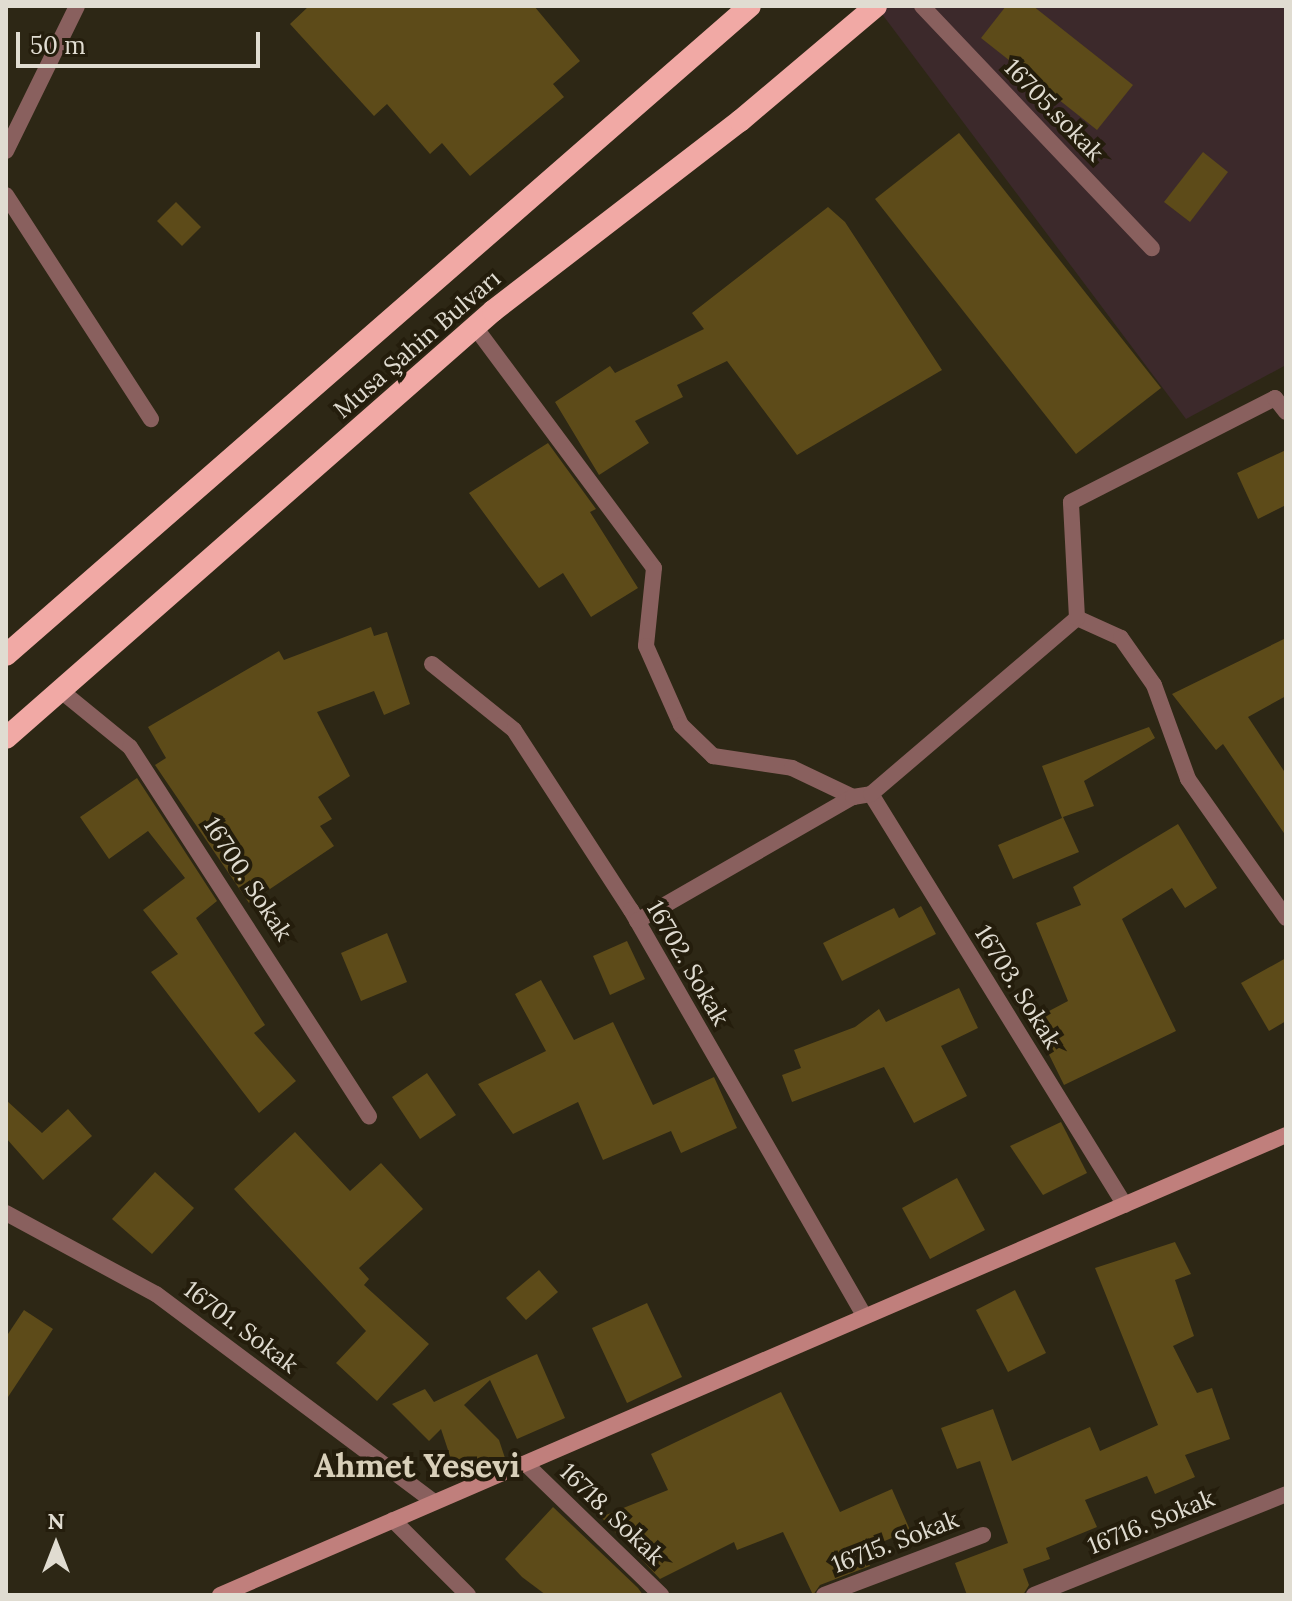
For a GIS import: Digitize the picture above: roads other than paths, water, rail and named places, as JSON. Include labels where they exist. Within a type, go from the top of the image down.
[{"type":"highway","name":"Musa Şahin Bulvarı","points":[[6,655],[750,6]]},
{"type":"highway","name":"Musa Şahin Bulvarı","points":[[6,738],[475,327],[740,121],[876,6]]},
{"type":"main road","points":[[220,1595],[434,1502],[529,1467],[864,1316],[1286,1135]]},
{"type":"street","points":[[6,151],[77,6]]},
{"type":"street","name":"16705.sokak","points":[[922,6],[1152,248]]},
{"type":"street","points":[[6,195],[151,419]]},
{"type":"street","points":[[475,327],[654,568],[646,646],[681,725],[713,756],[792,768],[853,797]]},
{"type":"street","points":[[1077,618],[1071,502],[1275,398],[1286,412]]},
{"type":"street","points":[[637,921],[853,797],[871,794],[1077,618]]},
{"type":"street","points":[[1077,618],[1121,638],[1154,685],[1188,779],[1286,918]]},
{"type":"street","name":"16702. Sokak","points":[[432,664],[514,730],[637,921],[864,1316]]},
{"type":"street","name":"16700. Sokak","points":[[60,690],[130,747],[240,907],[369,1116]]},
{"type":"street","name":"16703. Sokak","points":[[871,794],[1125,1205]]},
{"type":"street","name":"16701. Sokak","points":[[6,1213],[156,1294],[434,1502]]},
{"type":"street","name":"16718. Sokak","points":[[529,1467],[661,1595]]},
{"type":"street","name":"16716. Sokak","points":[[1034,1595],[1286,1494]]},
{"type":"street","points":[[393,1520],[468,1595]]},
{"type":"street","name":"16715. Sokak","points":[[824,1595],[983,1535]]},
{"type":"district","name":"Ahmet Yesevi","points":[[417,1466]]}]
